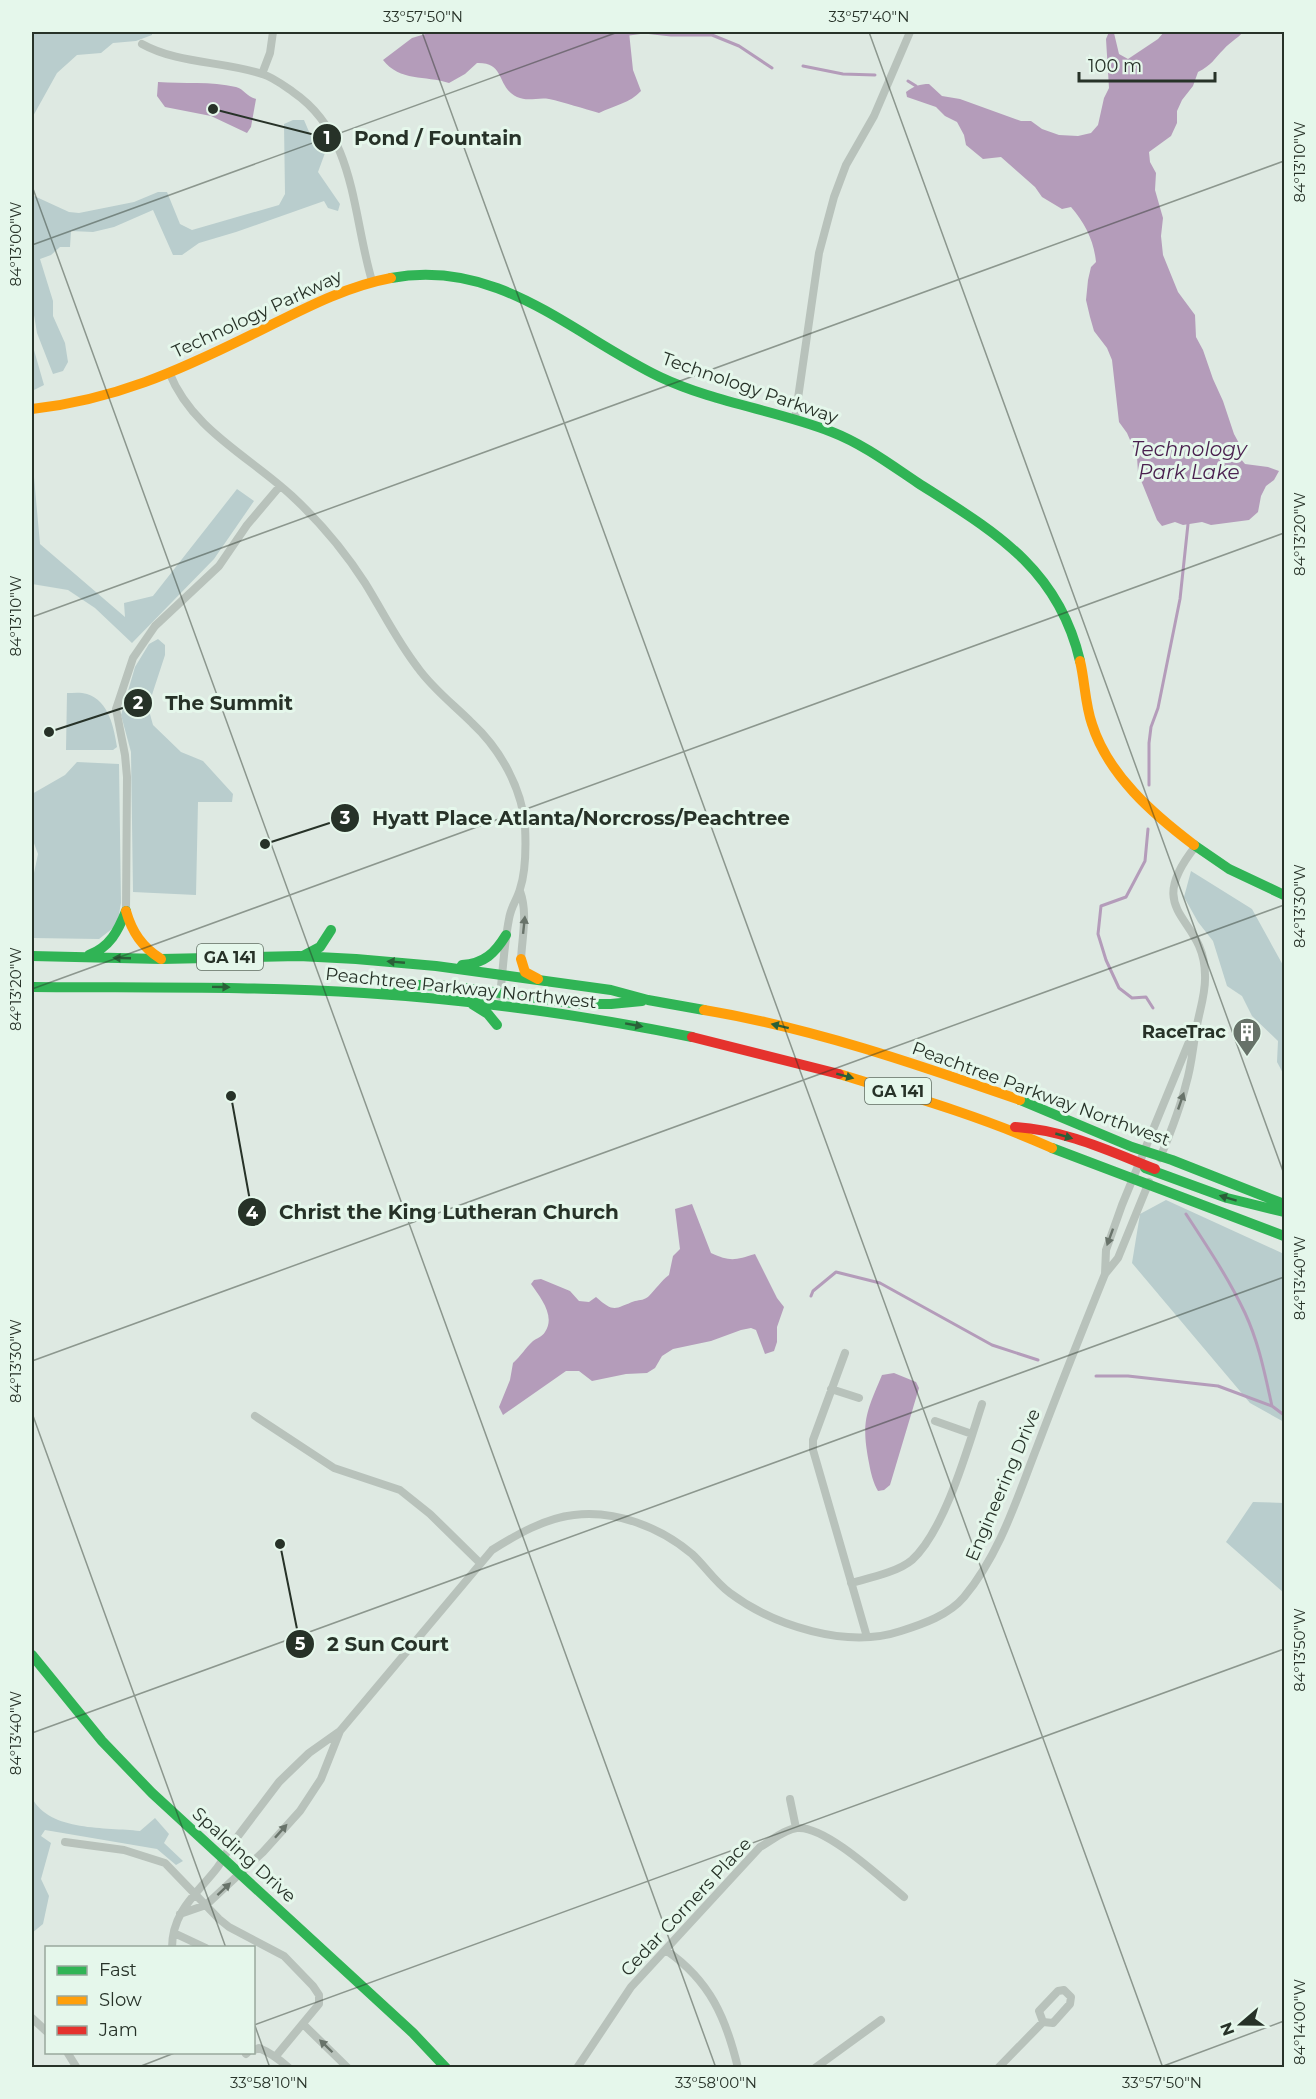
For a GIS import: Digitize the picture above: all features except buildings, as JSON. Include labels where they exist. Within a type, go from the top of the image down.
[{"type":"main road","name":"Technology Parkway","points":[[32,409],[96,400],[139,385],[322,301],[372,281],[432,274],[491,283],[539,304],[613,352],[667,380],[730,403],[795,419],[836,433],[905,473],[1013,547],[1033,567],[1055,597],[1074,640],[1081,664],[1092,728],[1102,750],[1117,772],[1169,825],[1195,847],[1225,867],[1284,895]]},
{"type":"main road","points":[[32,403],[49,407]]},
{"type":"main road","points":[[83,957],[94,954],[108,945],[115,936],[126,911]]},
{"type":"main road","points":[[126,911],[136,939],[161,959]]},
{"type":"main road","points":[[299,956],[307,955],[320,947],[331,930],[338,946],[356,959]]},
{"type":"main road","points":[[436,966],[467,965],[483,961],[492,955],[506,935]]},
{"type":"main road","name":"Peachtree Parkway Northwest","points":[[32,957],[161,959],[299,956],[356,959],[436,966],[611,990],[648,1000],[740,1016],[894,1057],[1022,1101],[1284,1204]]},
{"type":"main road","points":[[521,959],[525,972],[541,980]]},
{"type":"main road","points":[[365,993],[416,984],[602,1005],[648,1000]]},
{"type":"main road","name":"Peachtree Parkway Northwest","points":[[32,987],[253,988],[365,993],[576,1015],[692,1037],[881,1086],[1006,1127],[1133,1180],[1284,1236]]},
{"type":"main road","points":[[470,1003],[488,1014],[497,1025]]},
{"type":"main road","points":[[1006,1127],[1030,1127],[1068,1137],[1227,1198],[1284,1212]]},
{"type":"main road","name":"Spalding Drive","points":[[32,1655],[115,1755],[152,1793],[413,2033],[446,2067]]},
{"type":"street","points":[[262,74],[270,53],[273,32]]},
{"type":"street","points":[[795,419],[819,253],[831,208],[846,165],[874,116],[909,32]]},
{"type":"street","points":[[142,44],[156,51],[186,59],[228,65],[262,74],[275,80],[312,106],[333,134],[344,158],[372,281]]},
{"type":"street","points":[[169,372],[181,398],[203,424],[280,486],[332,538],[364,582],[389,627],[419,670],[474,724],[496,750],[516,790],[524,818],[525,847],[520,891],[525,915],[513,1007]]},
{"type":"street","points":[[126,911],[127,777],[116,709],[133,658],[155,626],[219,566],[247,525],[280,486]]},
{"type":"street","name":"Engineering Drive","points":[[172,1946],[180,1914],[193,1893],[225,1858],[279,1782],[309,1753],[340,1731],[492,1550],[509,1539],[551,1520],[574,1515],[618,1518],[646,1526],[682,1547],[730,1593],[772,1616],[801,1628],[830,1636],[891,1635],[944,1614],[962,1600],[984,1570],[1005,1528],[1106,1274],[1118,1258],[1133,1225],[1161,1156],[1187,1082],[1204,992],[1204,963],[1200,946],[1176,910],[1173,881],[1180,866],[1195,847]]},
{"type":"street","points":[[500,1006],[506,935],[512,903],[520,891]]},
{"type":"street","name":"Engineering Drive","points":[[1106,1274],[1106,1250],[1122,1205],[1197,1023]]},
{"type":"street","points":[[845,1353],[813,1440],[813,1449],[867,1637]]},
{"type":"street","points":[[831,1389],[859,1398]]},
{"type":"street","points":[[852,1583],[884,1574],[911,1560],[932,1535],[951,1495],[982,1404]]},
{"type":"street","points":[[255,1416],[334,1468],[400,1490],[430,1514],[480,1563]]},
{"type":"street","points":[[935,1421],[972,1434]]},
{"type":"street","name":"Engineering Drive","points":[[206,1905],[262,1852],[300,1810],[321,1779],[340,1731]]},
{"type":"street","points":[[790,1799],[796,1828],[808,1829],[834,1840],[904,1897]]},
{"type":"street","name":"Cedar Corners Place","points":[[577,2067],[631,1987],[667,1951],[760,1847],[796,1828]]},
{"type":"street","points":[[65,1842],[124,1850],[165,1863],[229,1927],[284,1956],[313,1986],[319,1995],[319,2004],[304,2025],[276,2056]]},
{"type":"street","points":[[180,1914],[206,1905]]},
{"type":"street","points":[[174,1933],[204,1946]]},
{"type":"street","points":[[667,1951],[684,1962],[702,1982],[722,2014],[730,2034],[738,2067]]},
{"type":"street","points":[[1064,1990],[1071,1997],[1070,2004],[1053,2023],[1043,2022],[1039,2011],[1058,1991],[1064,1990]]},
{"type":"street","points":[[32,2018],[45,2030]]},
{"type":"street","points":[[815,2067],[881,2020]]},
{"type":"street","points":[[998,2067],[1043,2022]]},
{"type":"street","points":[[304,2025],[348,2067]]},
{"type":"street","points":[[255,2050],[259,2048],[276,2056],[289,2067]]},
{"type":"street","points":[[68,2054],[77,2067]]},
{"type":"shaded area","points":[[32,32],[152,32],[152,35],[136,41],[113,43],[101,53],[77,55],[57,73],[32,118]]},
{"type":"shaded area","points":[[293,120],[304,120],[313,141],[325,153],[318,172],[340,204],[338,211],[328,208],[324,201],[199,243],[182,255],[173,255],[153,210],[114,227],[93,232],[71,231],[70,247],[60,247],[51,255],[40,259],[53,301],[53,316],[65,343],[68,362],[63,371],[53,374],[37,333],[32,303],[32,195],[69,212],[79,213],[134,202],[158,192],[167,192],[180,224],[192,230],[279,205],[285,194],[284,124]]},
{"type":"shaded area","points":[[32,343],[44,385],[32,391]]},
{"type":"shaded area","points":[[32,455],[40,544],[125,617],[124,603],[153,596],[237,489],[254,501],[214,559],[132,643],[95,608],[68,590],[32,584]]},
{"type":"shaded area","points":[[158,639],[165,645],[165,655],[148,707],[153,725],[181,752],[203,761],[233,794],[232,802],[198,802],[196,895],[133,892],[131,752],[121,715],[135,667],[149,644]]},
{"type":"shaded area","points":[[67,693],[87,694],[101,703],[112,724],[117,747],[113,750],[66,750]]},
{"type":"shaded area","points":[[77,762],[119,764],[121,903],[117,925],[99,939],[32,938],[32,875],[38,854],[32,838],[32,794],[65,775]]},
{"type":"shaded area","points":[[1191,871],[1252,909],[1284,967],[1284,1075],[1277,1062],[1278,1041],[1252,1016],[1242,996],[1227,986],[1213,941],[1198,922],[1184,897]]},
{"type":"shaded area","points":[[1166,1200],[1284,1254],[1284,1422],[1250,1403],[1132,1263],[1140,1214]]},
{"type":"shaded area","points":[[1253,1502],[1284,1503],[1284,1593],[1226,1542]]},
{"type":"shaded area","points":[[32,1798],[40,1809],[52,1817],[80,1826],[140,1831],[155,1818],[169,1834],[164,1843],[183,1861],[176,1865],[157,1849],[45,1830],[41,1836],[51,1843],[41,1879],[49,1896],[43,1924],[32,1933]]},
{"type":"water","points":[[432,32],[629,32],[633,70],[641,91],[627,101],[599,113],[549,99],[517,97],[510,93],[493,66],[486,64],[477,63],[465,74],[449,83],[405,75],[397,72],[383,60],[412,38]]},
{"type":"water","name":"Technology Park Lake","points":[[1109,32],[1114,33],[1119,54],[1128,59],[1158,39],[1164,32],[1243,32],[1210,64],[1198,72],[1193,86],[1177,111],[1177,123],[1171,136],[1149,152],[1150,162],[1156,173],[1155,190],[1163,218],[1161,236],[1163,255],[1178,292],[1195,315],[1196,337],[1241,447],[1240,458],[1245,464],[1279,471],[1274,480],[1266,486],[1261,496],[1258,512],[1249,520],[1211,525],[1202,522],[1183,525],[1175,522],[1162,526],[1157,520],[1138,473],[1137,456],[1127,433],[1119,422],[1112,360],[1107,348],[1094,331],[1090,317],[1086,300],[1088,280],[1091,267],[1096,262],[1091,240],[1081,219],[1071,207],[1062,209],[1042,197],[1035,187],[1001,157],[983,159],[966,145],[957,122],[945,116],[936,107],[907,97],[906,92],[912,88],[929,84],[942,96],[960,99],[1021,121],[1031,121],[1042,129],[1059,135],[1078,136],[1091,133],[1098,125],[1104,98],[1109,88],[1106,39]]},
{"type":"water","points":[[158,82],[217,84],[239,88],[256,99],[251,127],[247,133],[211,116],[165,107],[157,96]]},
{"type":"water","points":[[692,1204],[711,1253],[733,1259],[755,1254],[777,1298],[784,1307],[777,1327],[777,1342],[774,1351],[765,1354],[756,1330],[751,1328],[711,1341],[673,1349],[662,1356],[655,1368],[647,1373],[626,1374],[592,1381],[579,1371],[566,1371],[503,1415],[499,1407],[510,1380],[513,1363],[530,1343],[544,1334],[548,1326],[546,1307],[531,1284],[534,1280],[541,1279],[570,1291],[579,1301],[589,1302],[596,1297],[611,1308],[646,1298],[669,1275],[673,1256],[680,1249],[675,1209]]},
{"type":"water","points":[[894,1373],[916,1382],[919,1388],[890,1485],[878,1491],[871,1474],[865,1427],[872,1399],[882,1375]]},
{"type":"waterway","points":[[629,34],[644,32],[671,35],[712,35],[739,46],[772,68]]},
{"type":"waterway","points":[[803,66],[843,74],[875,75]]},
{"type":"waterway","points":[[908,81],[916,86]]},
{"type":"waterway","points":[[1149,785],[1151,727],[1158,708],[1180,599],[1188,524]]},
{"type":"waterway","points":[[1148,829],[1145,861],[1126,897],[1101,906],[1098,934],[1106,960],[1119,988],[1132,998],[1146,997],[1153,1008]]},
{"type":"waterway","points":[[1186,1214],[1225,1275],[1250,1324],[1272,1406]]},
{"type":"waterway","points":[[811,1296],[813,1291],[836,1272],[880,1283],[992,1345],[1038,1360]]},
{"type":"waterway","points":[[1096,1376],[1128,1376],[1218,1386],[1272,1406],[1284,1415]]},
{"type":"traffic: fast","points":[[391,278],[430,275],[466,279],[500,289],[533,304],[660,377],[724,400],[811,424],[855,442],[972,518],[1019,555],[1039,576],[1056,600],[1070,628],[1080,661]]},
{"type":"traffic: fast","points":[[1194,845],[1229,869],[1284,895]]},
{"type":"traffic: fast","points":[[89,955],[108,943],[126,911]]},
{"type":"traffic: fast","points":[[303,956],[320,947],[331,930]]},
{"type":"traffic: fast","points":[[462,965],[483,960],[498,947],[506,935]]},
{"type":"traffic: fast","points":[[32,956],[161,959],[299,956],[356,959],[436,966],[611,990],[648,1000],[704,1010]]},
{"type":"traffic: fast","points":[[386,988],[418,985],[450,986],[579,1004],[642,1001]]},
{"type":"traffic: fast","points":[[32,987],[281,989],[405,996],[529,1009],[692,1037]]},
{"type":"traffic: fast","points":[[472,1004],[488,1014],[497,1025]]},
{"type":"traffic: fast","points":[[1020,1100],[1132,1147],[1172,1160],[1284,1204]]},
{"type":"traffic: fast","points":[[1052,1148],[1284,1236]]},
{"type":"traffic: fast","points":[[1145,1168],[1227,1198],[1284,1212]]},
{"type":"traffic: fast","points":[[32,1655],[102,1741],[152,1793],[413,2033],[446,2068]]},
{"type":"traffic: slow","points":[[32,409],[91,399],[145,382],[198,360],[337,294],[391,278]]},
{"type":"traffic: slow","points":[[1080,661],[1090,716],[1099,743],[1109,760],[1120,777],[1148,807],[1194,845]]},
{"type":"traffic: slow","points":[[126,911],[131,926],[139,938],[161,959]]},
{"type":"traffic: slow","points":[[521,959],[525,972],[538,979]]},
{"type":"traffic: slow","points":[[704,1010],[824,1037],[903,1060],[1020,1100]]},
{"type":"traffic: slow","points":[[839,1074],[973,1117],[1052,1148]]},
{"type":"traffic: jam","points":[[692,1037],[839,1074]]},
{"type":"traffic: jam","points":[[1015,1127],[1052,1132],[1069,1137],[1155,1169]]},
{"type":"place","name":"Pond / Fountain","points":[[213,109]]},
{"type":"place","name":"The Summit","points":[[49,732]]},
{"type":"place","name":"Hyatt Place Atlanta/Norcross/Peachtree","points":[[265,844]]},
{"type":"place","name":"RaceTrac","points":[[1247,1058]]},
{"type":"place","name":"Christ the King Lutheran Church","points":[[231,1096]]},
{"type":"place","name":"2 Sun Court","points":[[280,1544]]}]
